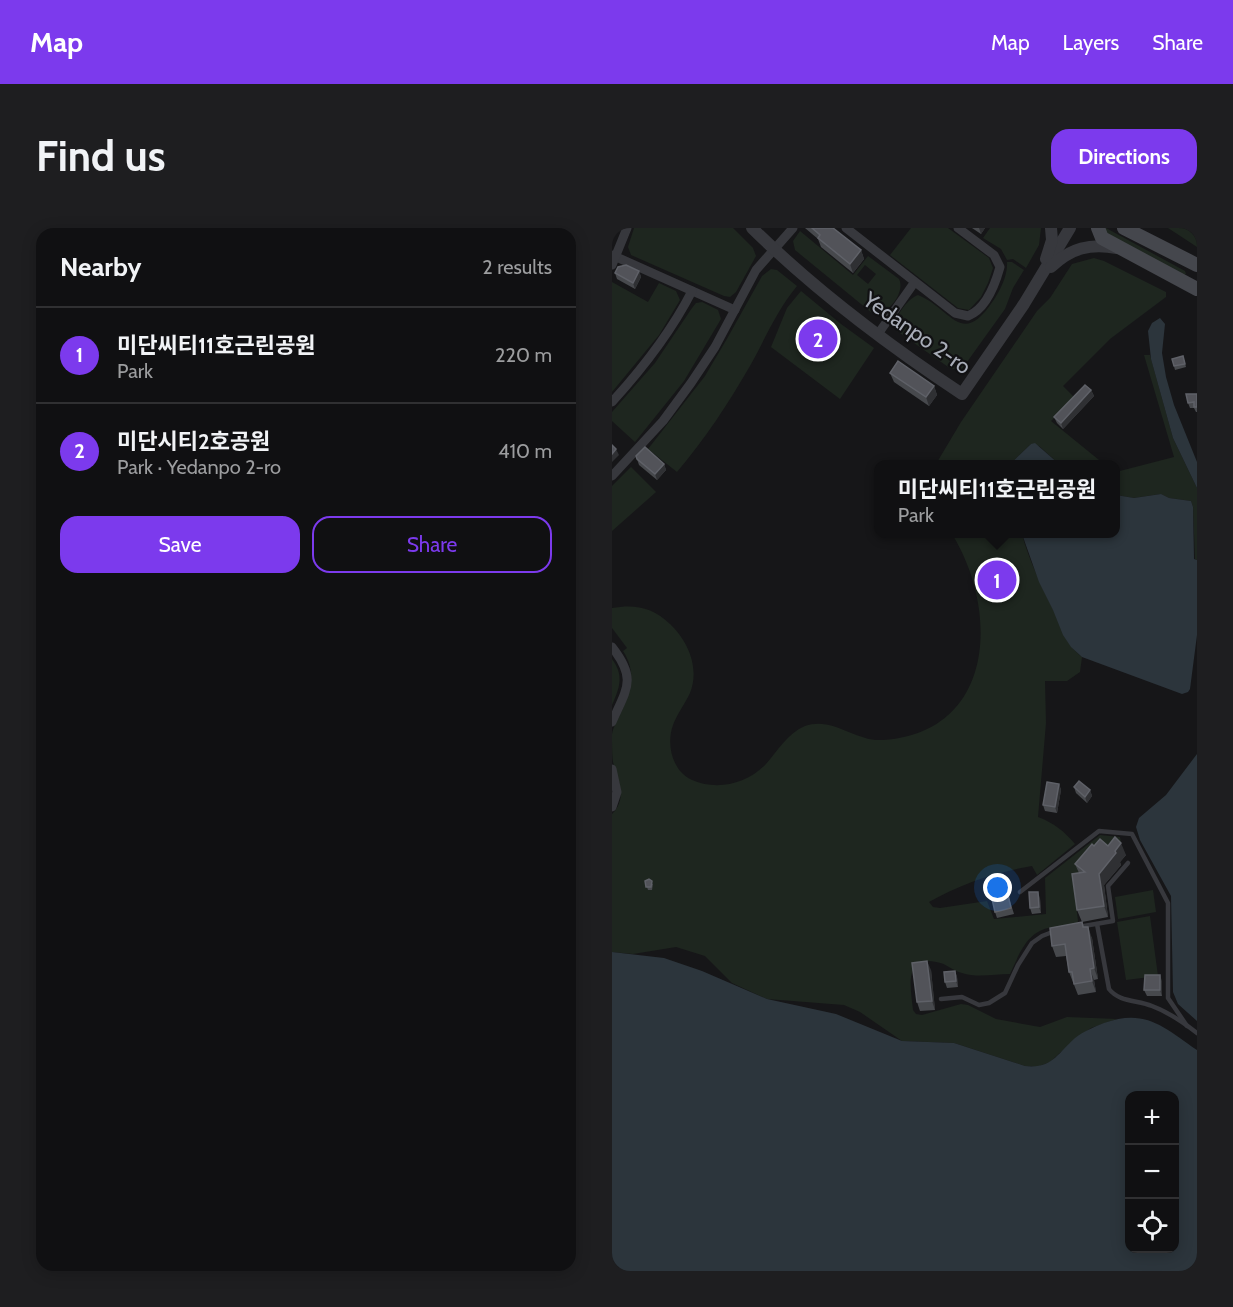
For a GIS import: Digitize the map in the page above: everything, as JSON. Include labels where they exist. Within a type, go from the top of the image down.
[{"type":"main road","points":[[1098,228],[1102,238],[1197,289]]},
{"type":"main road","points":[[1128,229],[1197,265]]},
{"type":"street","points":[[627,228],[613,259],[735,310]]},
{"type":"street","name":"Yedanpo 2-ro","points":[[752,228],[830,297],[962,394],[1007,331],[1070,228]]},
{"type":"street","points":[[612,476],[663,421],[691,383],[756,270],[793,228]]},
{"type":"street","points":[[846,228],[914,283],[955,313],[963,316],[973,314],[986,300],[998,273],[998,261],[994,255],[958,228]]},
{"type":"street","points":[[1042,275],[1052,240],[1051,228]]},
{"type":"street","points":[[1042,275],[1066,254],[1078,248],[1097,246],[1121,249]]},
{"type":"street","points":[[878,334],[914,283]]},
{"type":"street","points":[[612,402],[667,335],[692,291]]},
{"type":"street","points":[[612,646],[626,668],[627,682],[612,722]]},
{"type":"street","points":[[612,769],[618,792],[612,807]]},
{"type":"lane","points":[[1020,892],[1099,831],[1132,834],[1168,903],[1168,999],[1188,1026]]},
{"type":"lane","points":[[941,999],[957,997],[979,1005],[989,1003],[1005,993],[1018,965],[1032,943],[1051,932],[1113,921],[1108,886],[1128,863]]},
{"type":"lane","points":[[1097,924],[1109,989],[1113,995],[1151,1005],[1197,1033]]},
{"type":"shaded area","points":[[634,228],[733,228],[753,248],[756,256],[736,292],[730,297],[724,296],[631,255],[628,247]]},
{"type":"shaded area","points":[[911,228],[948,228],[989,258],[993,268],[988,283],[981,297],[969,310],[958,308],[890,255]]},
{"type":"shaded area","points":[[990,228],[1041,228],[1039,245],[1026,268],[1013,259],[1007,260],[1001,249],[983,238]]},
{"type":"shaded area","points":[[1102,228],[1106,228],[1185,271],[1186,274],[1183,275],[1103,233]]},
{"type":"shaded area","points":[[1168,228],[1197,228],[1197,247]]},
{"type":"shaded area","points":[[800,231],[853,275],[868,256],[899,279],[900,290],[897,297],[884,311],[872,313],[795,250],[793,241]],"holes":[[[865,265],[876,274],[868,284],[857,275]]]},
{"type":"shaded area","points":[[1094,258],[1166,292],[1166,297],[1110,339],[1063,386],[1075,398],[1051,421],[1099,460],[1055,460],[1039,446],[1031,444],[1014,460],[938,460],[961,422],[1072,264]]},
{"type":"shaded area","points":[[1007,262],[1012,262],[1024,270],[1013,288],[1005,309],[962,369],[951,369],[897,331],[896,321],[901,310],[918,295],[956,321],[964,324],[972,322],[982,315],[998,293],[1005,277]]},
{"type":"shaded area","points":[[771,269],[777,270],[797,286],[777,315],[725,408],[677,472],[648,449],[705,376],[762,276]]},
{"type":"shaded area","points":[[612,282],[648,302],[659,283],[676,291],[680,300],[659,335],[612,392]]},
{"type":"shaded area","points":[[801,291],[874,348],[840,399],[771,347],[787,308]]},
{"type":"shaded area","points":[[702,302],[718,310],[721,319],[684,381],[635,442],[612,421],[612,412],[655,363],[696,303]]},
{"type":"shaded area","points":[[1160,318],[1165,324],[1162,353],[1166,377],[1174,405],[1197,462],[1197,488],[1173,438],[1151,359],[1148,331],[1152,323]]},
{"type":"shaded area","points":[[1144,355],[1150,355],[1173,438],[1197,488],[1197,560],[1195,559],[1191,501],[1169,498],[1161,494],[1134,498],[1120,496],[1120,471],[1174,457]]},
{"type":"shaded area","points":[[1035,443],[1054,460],[1014,460]]},
{"type":"shaded area","points":[[631,467],[656,492],[612,531],[612,486]]},
{"type":"shaded area","points":[[1161,494],[1169,498],[1191,501],[1193,507],[1194,559],[1197,560],[1197,635],[1190,689],[1182,694],[1082,657],[1071,647],[1063,635],[1039,582],[1023,538],[1120,538],[1120,496],[1134,498]]},
{"type":"shaded area","points":[[954,538],[1023,538],[1064,635],[1082,657],[1080,672],[1067,681],[1045,681],[1046,723],[1038,817],[1058,828],[1075,844],[1037,875],[1032,866],[1005,872],[966,884],[929,902],[933,907],[940,908],[987,901],[994,919],[1046,914],[1045,878],[1100,835],[1120,837],[1121,842],[1119,847],[1097,850],[1073,880],[1077,924],[1048,928],[1034,935],[1020,952],[1010,974],[980,976],[959,972],[940,963],[925,961],[918,964],[911,976],[913,1010],[916,1014],[922,1015],[961,1004],[968,1005],[996,1019],[1040,1027],[1067,1017],[1117,1019],[1091,1028],[1050,1062],[1037,1067],[1025,1066],[954,1043],[902,1041],[860,1012],[844,1005],[767,999],[732,983],[705,956],[676,947],[633,954],[612,952],[612,814],[620,802],[621,795],[613,762],[612,734],[629,692],[631,676],[628,659],[623,651],[627,648],[612,628],[612,608],[628,606],[650,610],[664,618],[682,638],[693,665],[694,674],[690,693],[671,732],[672,756],[675,764],[685,776],[692,780],[711,785],[731,784],[758,771],[788,737],[805,726],[825,724],[873,740],[883,740],[920,732],[948,715],[967,691],[978,662],[981,630],[977,597],[967,564]]},
{"type":"shaded area","points":[[612,659],[618,670],[620,681],[612,705]]},
{"type":"shaded area","points":[[1197,754],[1197,1021],[1178,1004],[1173,992],[1171,896],[1140,840],[1136,827],[1139,818],[1166,795]]},
{"type":"shaded area","points":[[1153,890],[1156,912],[1118,919],[1115,897]]},
{"type":"shaded area","points":[[1150,916],[1158,976],[1126,980],[1117,922]]},
{"type":"shaded area","points":[[612,952],[664,958],[702,971],[767,999],[836,1014],[902,1041],[954,1043],[1025,1066],[1048,1063],[1082,1033],[1118,1019],[1143,1019],[1164,1027],[1197,1050],[1197,1271],[612,1271]]},
{"type":"building","points":[[812,228],[833,228],[861,250],[850,264],[818,238],[820,235]]},
{"type":"building","points":[[626,265],[639,271],[633,283],[615,273],[618,267]]},
{"type":"building","points":[[1183,356],[1185,364],[1174,366],[1172,359]]},
{"type":"building","points":[[898,361],[934,386],[926,397],[890,373]]},
{"type":"building","points":[[1085,385],[1091,390],[1061,423],[1054,417]]},
{"type":"building","points":[[1186,394],[1197,394],[1197,407],[1194,407],[1194,402],[1188,403]]},
{"type":"building","points":[[645,447],[664,464],[655,474],[637,459],[636,456]]},
{"type":"building","points":[[1079,781],[1090,790],[1085,797],[1074,787]]},
{"type":"building","points":[[1047,782],[1059,784],[1055,807],[1043,805]]},
{"type":"building","points":[[1115,837],[1121,843],[1099,874],[1104,906],[1077,910],[1072,874],[1085,872],[1075,864],[1092,844],[1094,846],[1100,839],[1108,846]]},
{"type":"building","points":[[649,879],[652,881],[651,887],[646,887],[645,881]]},
{"type":"building","points":[[1029,892],[1038,892],[1039,907],[1030,908]]},
{"type":"building","points":[[1008,895],[1011,908],[995,912],[992,899]]},
{"type":"building","points":[[1082,922],[1083,927],[1088,927],[1094,968],[1090,969],[1092,981],[1074,984],[1072,972],[1069,972],[1065,944],[1052,946],[1050,928]]},
{"type":"building","points":[[927,961],[932,1001],[917,1002],[912,963]]},
{"type":"building","points":[[955,971],[956,981],[945,982],[944,972]]},
{"type":"building","points":[[1145,975],[1160,975],[1160,990],[1144,990]]},
{"type":"place","name":"미단시티2호공원","points":[[818,339]]},
{"type":"place","name":"미단씨티11호근린공원","points":[[997,580]]}]
